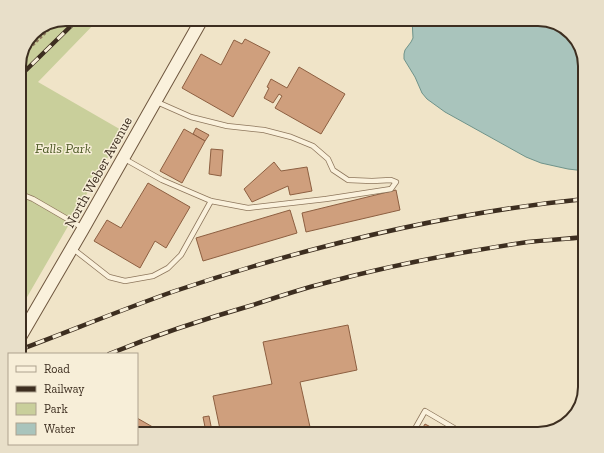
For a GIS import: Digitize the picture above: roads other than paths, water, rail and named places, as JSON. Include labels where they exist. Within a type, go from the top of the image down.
[{"type":"street","name":"North Weber Avenue","points":[[26,328],[198,26]]},
{"type":"lane","points":[[123,158],[162,180],[211,201],[248,208],[326,199],[391,189],[396,182],[391,180],[348,180],[333,170],[328,159],[312,146],[298,140],[264,130],[226,126],[191,118],[155,101]]},
{"type":"lane","points":[[26,196],[34,199],[83,228]]},
{"type":"lane","points":[[72,248],[109,277],[125,281],[153,276],[168,268],[181,255],[211,201]]},
{"type":"lane","points":[[416,427],[425,411],[452,427]]},
{"type":"water","points":[[412,26],[538,26],[551,28],[562,34],[574,48],[578,66],[578,170],[541,163],[526,157],[445,112],[427,99],[422,93],[415,77],[404,59],[405,50],[413,38]]},
{"type":"railway","points":[[26,70],[71,26]]},
{"type":"railway","points":[[26,347],[172,292],[273,260],[324,246],[480,213],[578,200]]},
{"type":"railway","points":[[112,353],[144,340],[198,322],[298,290],[350,276],[477,250],[528,242],[578,238]]},
{"type":"park label","name":"Falls Park","points":[[63,148]]}]
